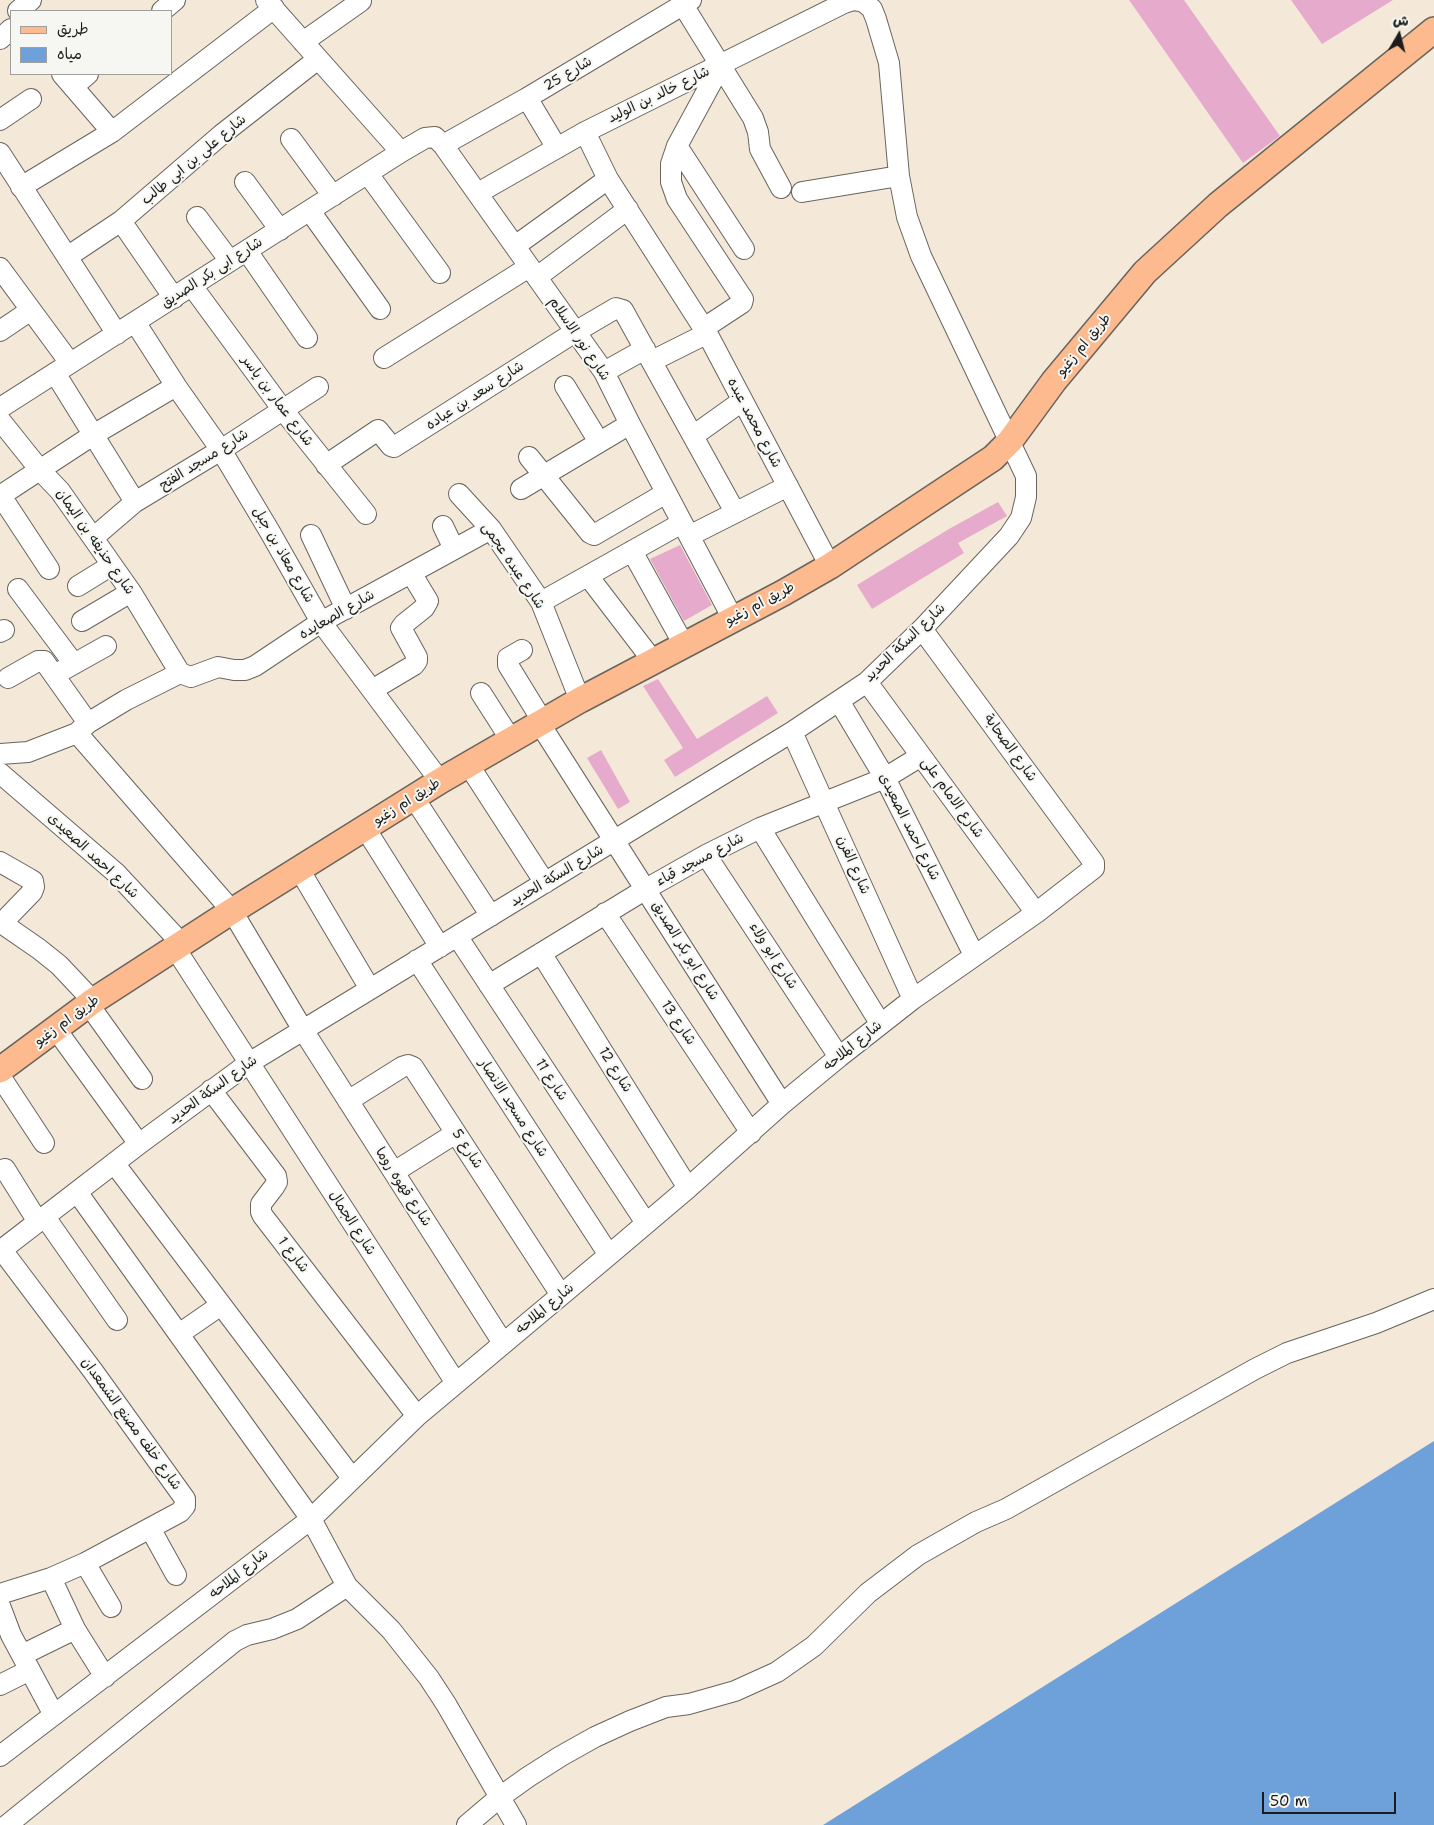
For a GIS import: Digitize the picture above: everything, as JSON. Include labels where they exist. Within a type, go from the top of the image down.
[{"type":"main road","name":"طريق ام زغيو","points":[[0,1070],[91,1003],[232,911],[440,781],[580,700],[830,566],[993,458],[1010,440],[1054,381],[1145,272],[1218,205],[1434,30]]},
{"type":"street","points":[[3,0],[12,10]]},
{"type":"street","points":[[19,10],[30,0]]},
{"type":"street","points":[[163,10],[175,0]]},
{"type":"street","name":"شارع السكة الحديد","points":[[1,1250],[249,1062],[792,732],[867,682],[922,629],[1009,536],[1021,518],[1026,497],[1026,476],[921,256],[907,217],[899,176],[889,63],[876,19],[872,9],[864,2],[854,0],[844,3]]},
{"type":"street","points":[[303,42],[361,1]]},
{"type":"street","points":[[687,2],[720,65],[753,118],[758,132],[760,149],[781,188]]},
{"type":"street","name":"شارع 25","points":[[434,141],[527,98],[687,2]]},
{"type":"street","name":"شارع خالد بن الوليد","points":[[478,194],[585,132],[844,3]]},
{"type":"street","points":[[21,187],[112,132],[270,4],[401,152]]},
{"type":"street","points":[[0,39],[10,29]]},
{"type":"street","name":"شارع على بن ابى طالب","points":[[67,257],[121,221],[221,135],[318,59]]},
{"type":"street","points":[[604,372],[704,334],[742,303],[743,299],[677,199],[671,182],[671,164],[677,146],[720,65]]},
{"type":"street","points":[[74,78],[112,132]]},
{"type":"street","points":[[527,98],[557,148]]},
{"type":"street","points":[[0,120],[31,99]]},
{"type":"street","name":"شارع محمد عبده","points":[[585,132],[608,179],[706,332],[830,566]]},
{"type":"street","points":[[291,139],[333,196]]},
{"type":"street","name":"شارع ابى بكر الصديق","points":[[0,408],[401,152],[434,141]]},
{"type":"street","name":"شارع نور الاسلام","points":[[434,141],[478,194],[604,372],[733,619]]},
{"type":"street","points":[[677,146],[744,249]]},
{"type":"street","points":[[0,153],[117,334]]},
{"type":"street","points":[[368,174],[440,273]]},
{"type":"street","points":[[802,192],[899,176]]},
{"type":"street","points":[[515,246],[608,179]]},
{"type":"street","points":[[245,182],[280,230]]},
{"type":"street","points":[[384,358],[533,272],[628,209]]},
{"type":"street","points":[[310,211],[380,309]]},
{"type":"street","points":[[197,217],[230,261]]},
{"type":"street","points":[[121,221],[174,298]]},
{"type":"street","points":[[247,251],[307,338]]},
{"type":"street","points":[[0,268],[31,310],[63,368],[93,435],[135,502]]},
{"type":"street","name":"شارع عمار بن ياسر","points":[[192,286],[283,410],[366,514]]},
{"type":"street","points":[[575,332],[612,308],[623,310],[735,512]]},
{"type":"street","points":[[0,331],[31,310]]},
{"type":"street","name":"شارع معاذ بن جبل","points":[[135,322],[176,386],[221,450],[321,622],[440,781]]},
{"type":"street","name":"شارع سعد بن عباده","points":[[326,465],[379,430],[391,446],[394,447],[575,332]]},
{"type":"street","points":[[49,569],[2,499],[2,496],[93,435],[176,386]]},
{"type":"street","points":[[565,386],[599,442]]},
{"type":"street","name":"شارع مسجد الفتح","points":[[93,538],[135,502],[221,450],[318,387]]},
{"type":"street","points":[[693,436],[742,401]]},
{"type":"street","points":[[521,489],[630,424]]},
{"type":"street","name":"شارع حذيفه بن اليمان","points":[[3,430],[60,491],[131,592],[180,673]]},
{"type":"street","points":[[529,457],[590,533],[596,535],[666,492]]},
{"type":"street","points":[[541,602],[632,551],[735,512],[788,486]]},
{"type":"street","name":"شارع عبده عجمى","points":[[459,494],[491,529],[541,602],[580,700]]},
{"type":"street","points":[[442,526],[454,549]]},
{"type":"street","name":"شارع الصعايده","points":[[180,673],[191,677],[218,667],[245,670],[255,666],[321,622],[491,529]]},
{"type":"street","points":[[311,535],[346,609]]},
{"type":"street","points":[[632,551],[684,645]]},
{"type":"street","points":[[78,586],[112,565]]},
{"type":"street","points":[[372,690],[417,661],[417,657],[401,628],[424,608],[428,601],[412,573]]},
{"type":"street","points":[[588,576],[653,661]]},
{"type":"street","points":[[18,589],[74,664]]},
{"type":"street","points":[[82,622],[131,592]]},
{"type":"street","name":"شارع الصحابة","points":[[922,629],[1094,863],[1094,868]]},
{"type":"street","points":[[55,675],[106,646]]},
{"type":"street","name":"شارع ابو بكر الصديق","points":[[522,650],[508,658],[508,665],[541,723],[782,1104]]},
{"type":"street","name":"شارع قهوه روما","points":[[8,678],[41,660],[46,662],[55,675],[82,728],[232,911],[303,1030],[503,1343]]},
{"type":"street","points":[[4,749],[28,752],[82,728],[126,700],[180,673]]},
{"type":"street","name":"شارع الامام على","points":[[867,682],[1036,913]]},
{"type":"street","points":[[481,692],[511,740]]},
{"type":"street","name":"شارع احمد الصعيدى","points":[[840,701],[885,778],[974,955]]},
{"type":"street","name":"شارع الفرن","points":[[792,732],[913,999]]},
{"type":"street","name":"شارع مسجد قباء","points":[[489,985],[646,888],[706,854],[760,828],[885,778],[921,756]]},
{"type":"street","points":[[468,764],[545,883]]},
{"type":"street","name":"شارع احمد الصعيدى","points":[[0,773],[116,873],[179,946],[249,1062]]},
{"type":"street","points":[[414,798],[491,916]]},
{"type":"street","points":[[365,828],[440,946]]},
{"type":"street","points":[[760,828],[880,1023]]},
{"type":"street","name":"شارع ابو ولاء","points":[[706,854],[839,1056]]},
{"type":"street","points":[[0,862],[32,882],[34,887],[32,892],[1,923],[59,965],[91,1003],[142,1079]]},
{"type":"street","name":"شارع الملاحه","points":[[0,1756],[310,1519],[417,1416],[688,1188],[839,1056],[880,1023],[1036,913],[1094,868]]},
{"type":"street","points":[[299,870],[370,989]]},
{"type":"street","name":"شارع 13","points":[[605,913],[751,1132]]},
{"type":"street","name":"شارع 11","points":[[457,936],[646,1223]]},
{"type":"street","name":"شارع 12","points":[[541,953],[688,1188]]},
{"type":"street","name":"شارع مسجد الانصار","points":[[417,960],[609,1255]]},
{"type":"street","points":[[55,1028],[139,1144]]},
{"type":"street","name":"شارع الجمال","points":[[249,1062],[456,1383]]},
{"type":"street","name":"شارع 5","points":[[348,1101],[402,1067],[408,1065],[413,1067],[561,1295]]},
{"type":"street","points":[[0,1076],[44,1143]]},
{"type":"street","name":"شارع 1","points":[[210,1090],[276,1176],[277,1182],[261,1204],[263,1216],[417,1416]]},
{"type":"street","points":[[394,1172],[456,1133]]},
{"type":"street","points":[[114,1163],[352,1478]]},
{"type":"street","points":[[5,1170],[116,1320]]},
{"type":"street","points":[[77,1192],[310,1519],[347,1586],[391,1630],[429,1678],[516,1825]]},
{"type":"street","name":"شارع خلف مصنع الشمعدان","points":[[0,1594],[51,1578],[85,1563],[180,1512],[185,1506],[185,1498],[93,1371],[1,1250]]},
{"type":"street","points":[[467,1825],[500,1797],[561,1756],[630,1721],[666,1707],[697,1702],[735,1692],[777,1672],[814,1646],[868,1593],[918,1554],[1006,1508],[1271,1360],[1305,1345],[1344,1335],[1434,1299]]},
{"type":"street","points":[[179,1334],[222,1305]]},
{"type":"street","points":[[150,1528],[176,1574]]},
{"type":"street","points":[[85,1563],[110,1607]]},
{"type":"street","points":[[51,1578],[76,1629],[104,1677]]},
{"type":"street","points":[[7,1825],[235,1641],[297,1619],[347,1586]]},
{"type":"street","points":[[0,1606],[6,1637],[26,1663],[54,1715]]},
{"type":"street","points":[[0,1685],[26,1663],[76,1629]]},
{"type":"water","points":[[1434,1441],[1434,1825],[823,1825]]},
{"type":"building","points":[[1129,0],[1184,0],[1280,136],[1243,163]]},
{"type":"building","points":[[1291,0],[1393,0],[1322,44]]},
{"type":"building","points":[[998,502],[1007,516],[958,543],[964,553],[872,609],[857,585],[949,529]]},
{"type":"building","points":[[680,545],[712,605],[684,621],[650,559]]},
{"type":"building","points":[[658,679],[697,739],[767,696],[778,713],[675,777],[664,760],[683,748],[643,686]]},
{"type":"building","points":[[601,750],[630,802],[618,809],[587,758]]}]
